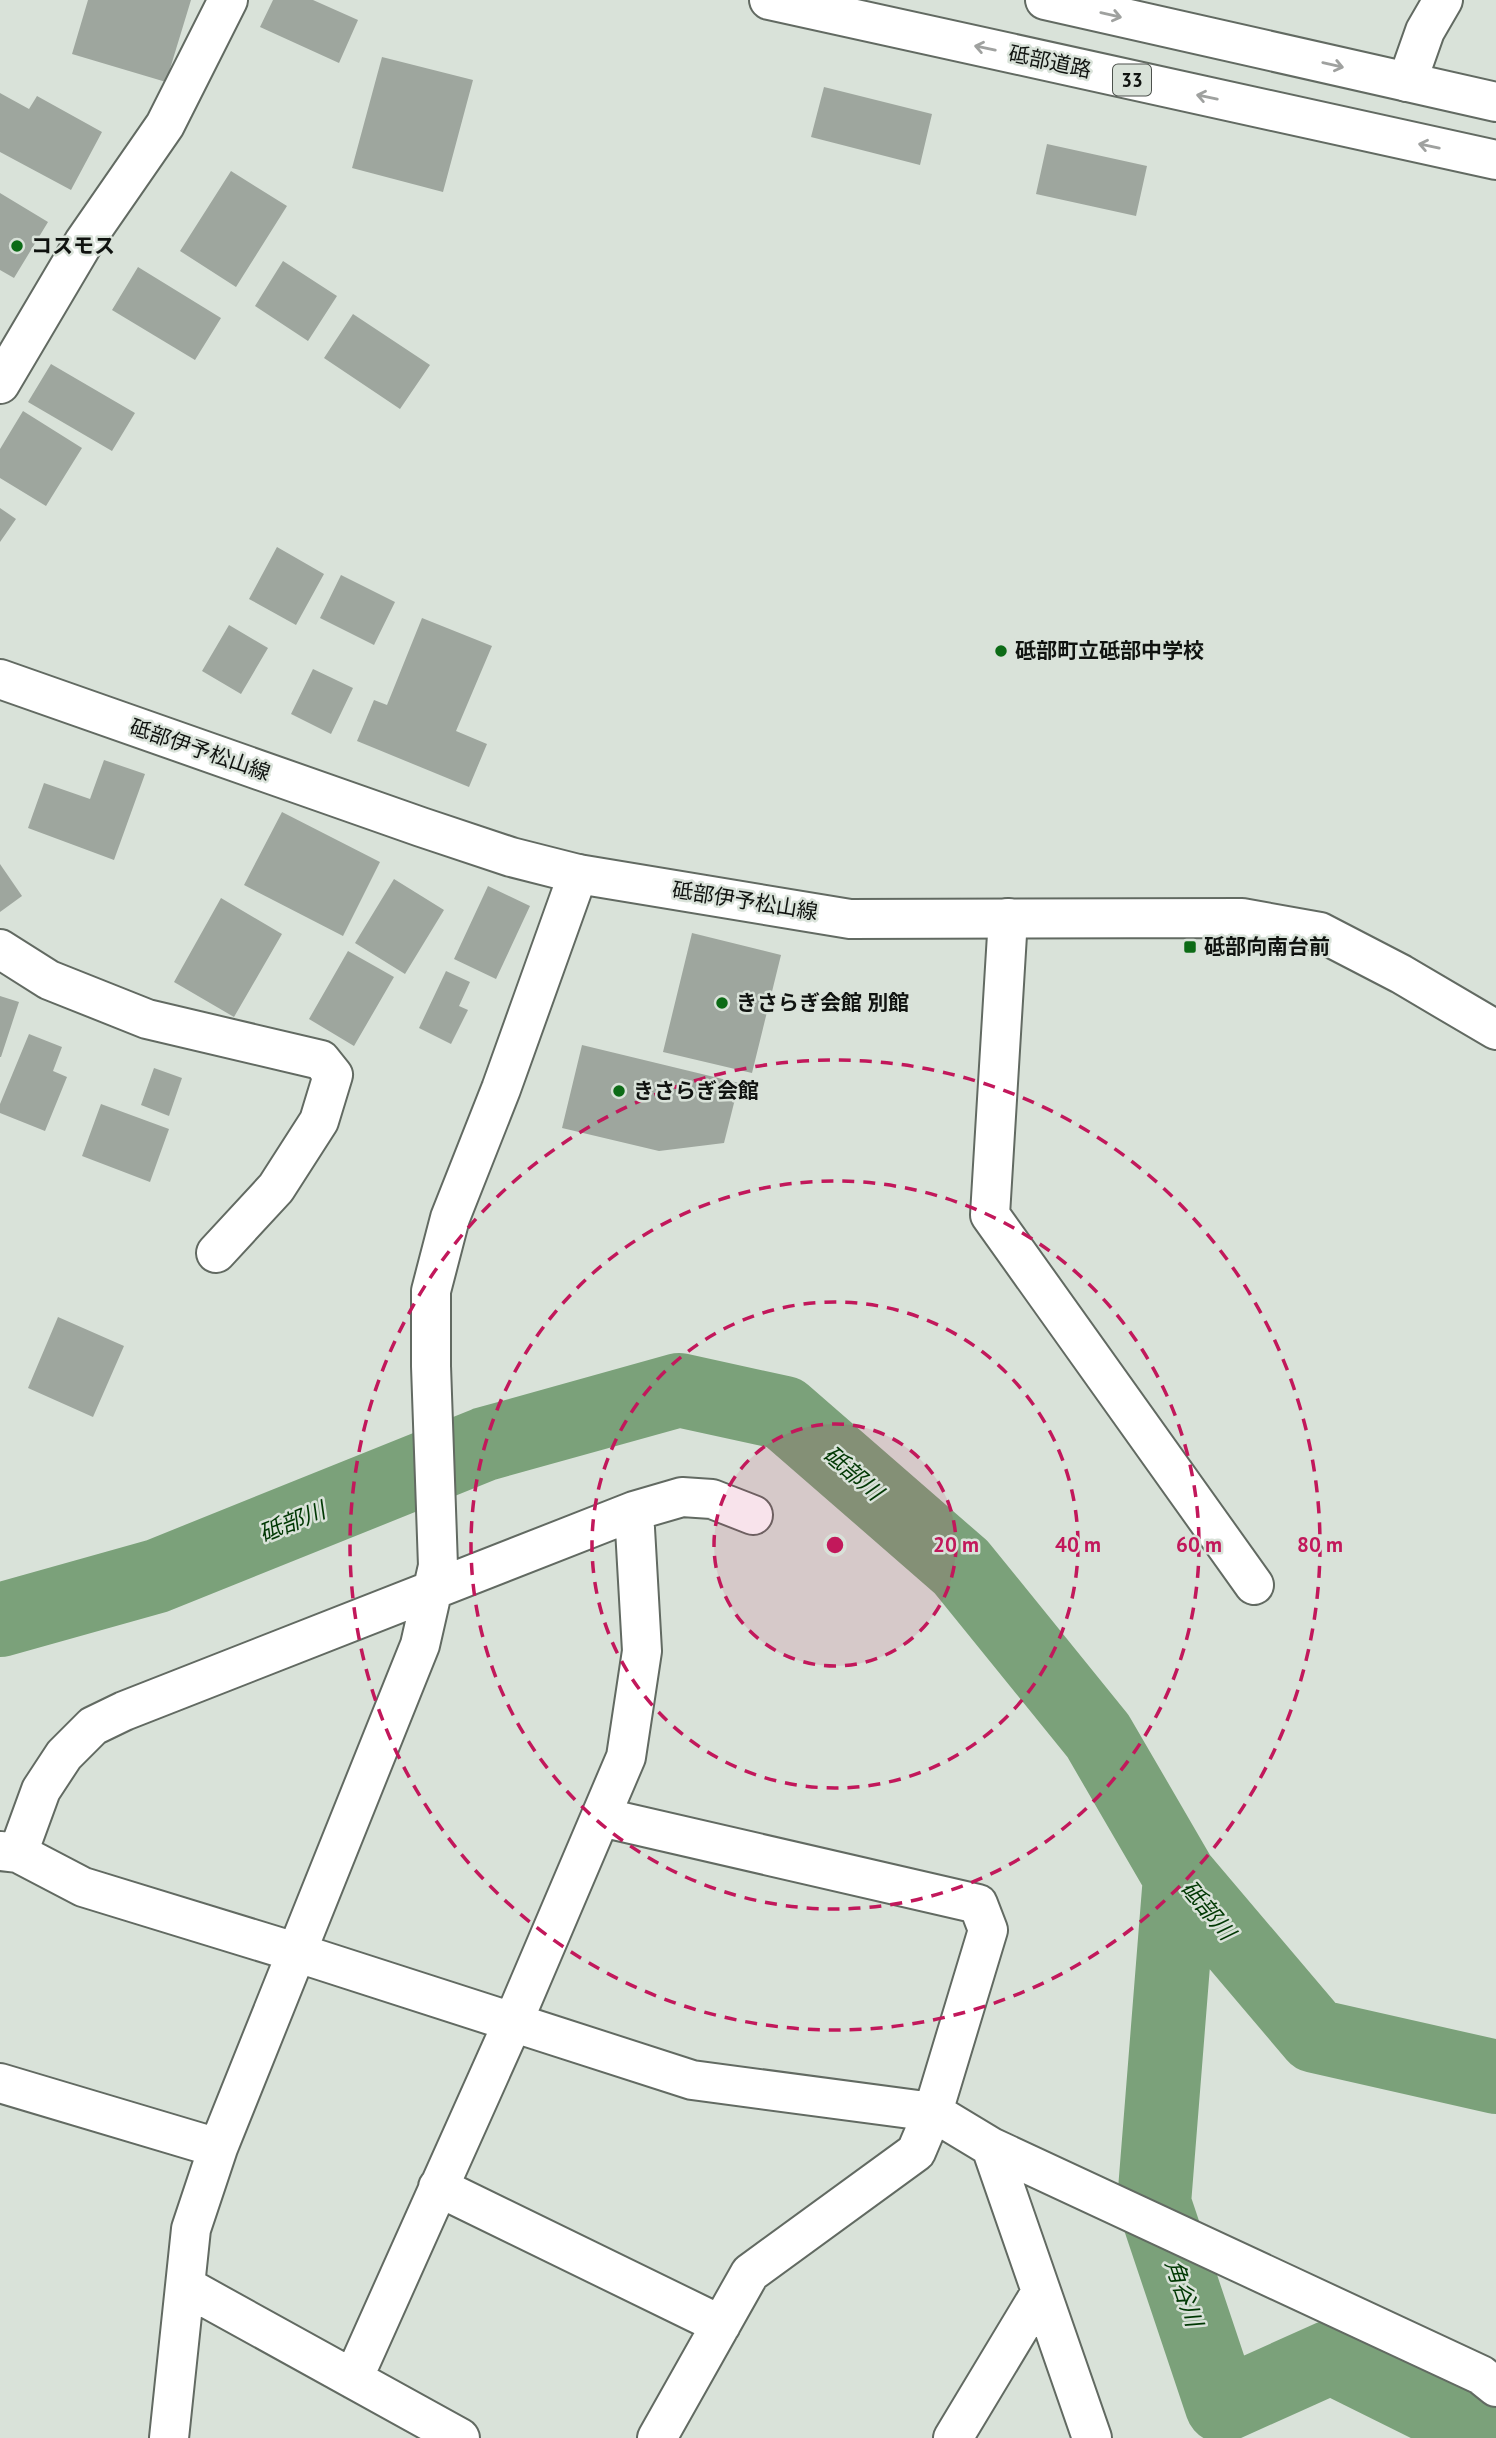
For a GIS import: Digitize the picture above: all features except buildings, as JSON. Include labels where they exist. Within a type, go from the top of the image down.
[{"type":"main road","points":[[0,384],[84,243],[165,125],[228,0]]},
{"type":"main road","name":"砥部道路","points":[[769,0],[1496,160]]},
{"type":"main road","points":[[1045,0],[1496,102]]},
{"type":"main road","points":[[1407,82],[1425,31],[1443,0]]},
{"type":"main road","name":"砥部伊予松山線","points":[[0,679],[433,832],[511,857],[578,874],[850,919],[1241,918],[1320,932],[1401,974],[1496,1030]]},
{"type":"main road","points":[[169,2438],[191,2230],[219,2148],[295,1952],[420,1645],[435,1578],[431,1291],[450,1218],[501,1089],[578,874]]},
{"type":"main road","points":[[1008,918],[990,1215],[1254,1585]]},
{"type":"main road","points":[[0,949],[49,980],[148,1019],[321,1060],[333,1075],[318,1121],[276,1188],[216,1253]]},
{"type":"main road","points":[[753,1515],[712,1499],[682,1497],[634,1511],[435,1578],[93,1726],[64,1755],[41,1790],[9,1852],[83,1887],[692,2080],[933,2112],[991,2147],[1481,2375],[1496,2387]]},
{"type":"main road","points":[[353,2379],[513,2022],[626,1757],[642,1651],[634,1511]]},
{"type":"main road","points":[[601,1817],[978,1904],[988,1930],[933,2112],[916,2152],[750,2273],[657,2438]]},
{"type":"main road","points":[[0,2083],[219,2148]]},
{"type":"main road","points":[[991,2147],[1092,2438]]},
{"type":"main road","points":[[438,2187],[721,2325]]},
{"type":"main road","points":[[185,2286],[460,2438]]},
{"type":"main road","points":[[953,2438],[1041,2292]]},
{"type":"waterway","name":"砥部川","points":[[0,1620],[157,1576],[485,1444],[679,1390],[784,1413],[961,1567],[1098,1736],[1180,1877],[1315,2036],[1496,2077]]},
{"type":"waterway","name":"角谷川","points":[[1180,1877],[1154,2203],[1222,2406],[1331,2357],[1494,2438]]},
{"type":"place","name":"コスモス","points":[[17,246]]},
{"type":"place","name":"砥部町立砥部中学校","points":[[1001,651]]},
{"type":"place","name":"砥部向南台前","points":[[1190,947]]},
{"type":"place","name":"きさらぎ会館 別館","points":[[722,1003]]},
{"type":"place","name":"きさらぎ会館","points":[[619,1091]]}]
